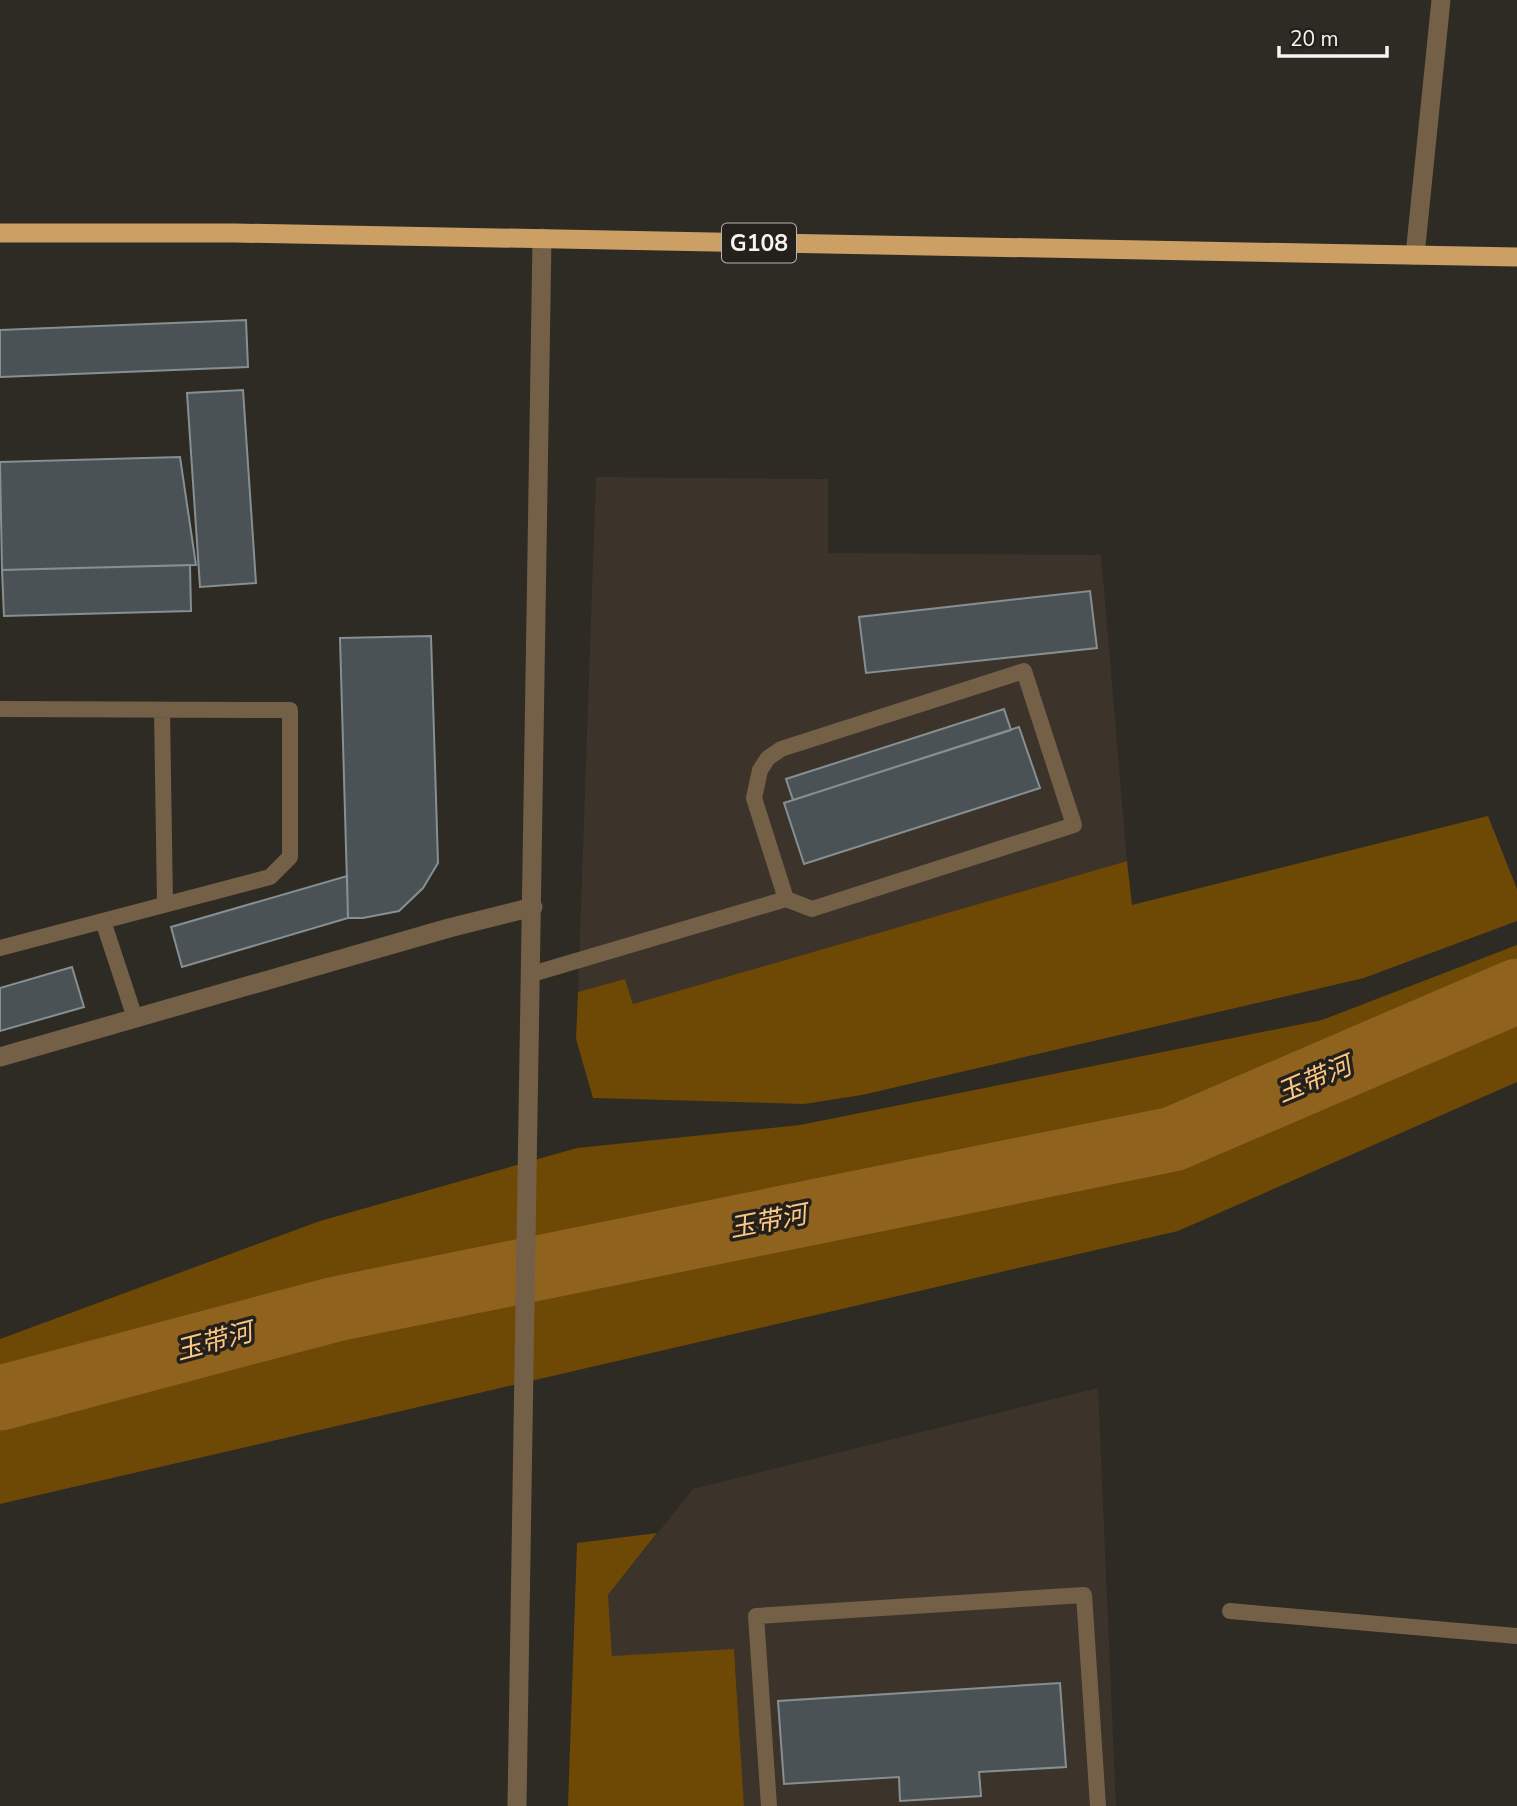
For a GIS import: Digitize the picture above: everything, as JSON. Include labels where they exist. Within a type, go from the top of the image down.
[{"type":"highway","name":"G108","points":[[0,233],[235,233],[1517,257]]},
{"type":"street","points":[[1415,255],[1441,0]]},
{"type":"street","points":[[517,1806],[542,238]]},
{"type":"street","points":[[0,1057],[449,928],[533,907]]},
{"type":"lane","points":[[532,974],[786,899],[812,909],[1074,825],[1024,671],[781,749],[768,758],[760,770],[754,798],[786,899]]},
{"type":"lane","points":[[0,709],[290,710],[290,857],[270,877],[0,948]]},
{"type":"lane","points":[[162,710],[164,904]]},
{"type":"lane","points":[[103,921],[135,1018]]},
{"type":"lane","points":[[769,1806],[756,1616],[1084,1595],[1098,1806]]},
{"type":"lane","points":[[1230,1611],[1517,1636]]},
{"type":"shaded area","points":[[596,477],[828,479],[828,553],[1101,555],[1127,861],[633,1004],[625,979],[578,992]]},
{"type":"shaded area","points":[[1488,816],[1517,889],[1517,921],[1364,978],[862,1095],[804,1104],[593,1098],[576,1039],[578,992],[625,979],[633,1004],[1127,861],[1132,905]]},
{"type":"shaded area","points":[[1517,945],[1517,1082],[1178,1231],[0,1504],[0,1339],[320,1221],[577,1148],[800,1125],[1322,1020]]},
{"type":"shaded area","points":[[1098,1388],[1116,1806],[744,1806],[734,1650],[612,1657],[608,1595],[693,1489]]},
{"type":"shaded area","points":[[657,1533],[608,1595],[612,1656],[734,1649],[744,1806],[568,1806],[577,1543]]},
{"type":"building","points":[[246,320],[248,367],[0,377],[0,330]]},
{"type":"building","points":[[243,390],[256,583],[200,587],[187,393]]},
{"type":"building","points":[[180,457],[196,565],[2,570],[0,462]]},
{"type":"building","points":[[190,565],[191,611],[4,616],[2,570]]},
{"type":"building","points":[[1090,591],[1097,648],[866,673],[859,617]]},
{"type":"building","points":[[431,636],[438,863],[423,888],[399,911],[348,918],[340,638]]},
{"type":"building","points":[[1004,709],[1011,730],[793,800],[786,779]]},
{"type":"building","points":[[1019,727],[1040,788],[804,864],[784,803]]},
{"type":"building","points":[[347,876],[348,918],[182,967],[171,927]]},
{"type":"building","points":[[72,967],[84,1007],[0,1031],[0,988]]},
{"type":"building","points":[[1060,1683],[1066,1767],[979,1772],[981,1796],[900,1801],[899,1777],[784,1784],[778,1701]]},
{"type":"waterway","name":"玉带河","points":[[0,1398],[336,1309],[1173,1139],[1517,991]]}]
